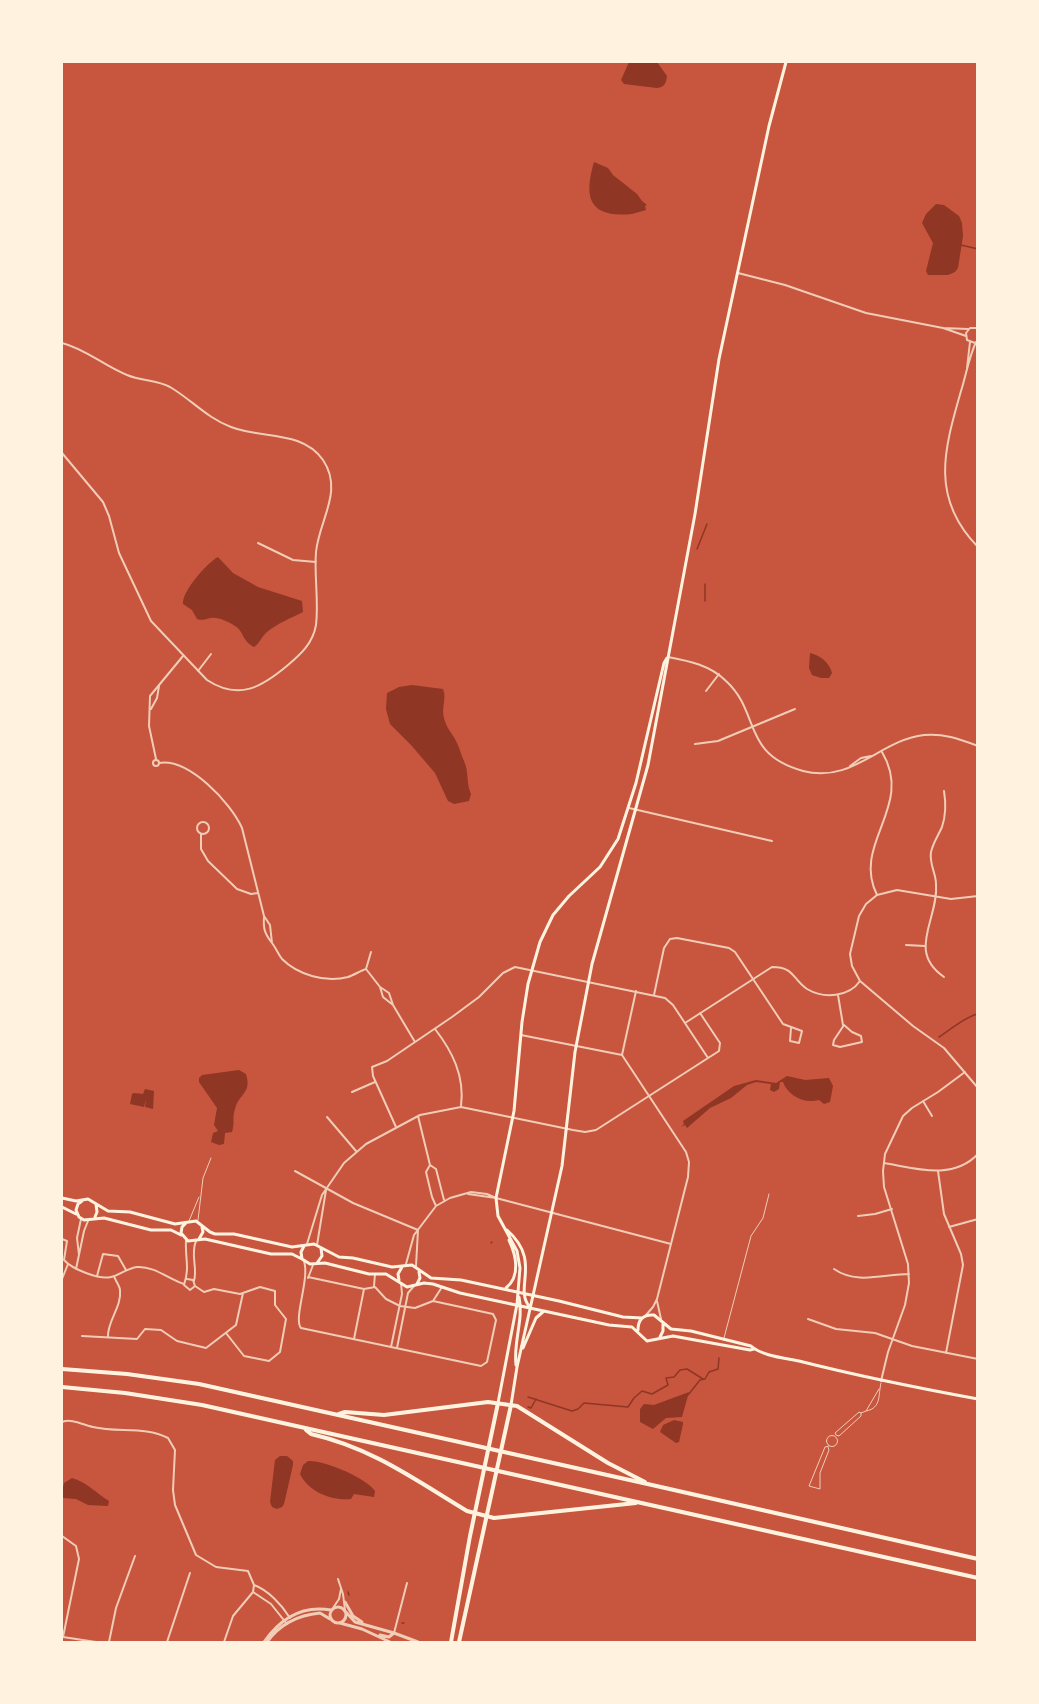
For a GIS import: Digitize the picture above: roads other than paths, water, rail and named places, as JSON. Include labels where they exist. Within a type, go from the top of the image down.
[{"type":"main road","points":[[459,1642],[552,1214],[567,1129],[576,1046],[589,982],[650,756],[694,522],[719,359],[769,126],[786,62]]},
{"type":"main road","points":[[504,1289],[511,1283],[516,1263],[515,1253],[497,1212],[496,1198],[513,1116],[524,1005],[532,970],[540,942],[553,915],[569,896],[600,867],[618,839],[629,808],[664,663],[668,657]]},
{"type":"main road","points":[[62,1198],[88,1199],[108,1211],[130,1212],[175,1224],[188,1221],[199,1223],[215,1234],[234,1234],[292,1247],[318,1246],[339,1257],[391,1267],[405,1265],[431,1278],[453,1279],[534,1295],[623,1317],[654,1315],[670,1329],[691,1331],[881,1381],[978,1399]]},
{"type":"main road","points":[[77,1215],[76,1207],[82,1200]]},
{"type":"main road","points":[[93,1219],[97,1212],[95,1203]]},
{"type":"main road","points":[[62,1207],[88,1221],[104,1218],[151,1230],[168,1230],[186,1240],[271,1254],[292,1254],[314,1264],[327,1263],[344,1269],[388,1274],[407,1287],[427,1283],[460,1293],[609,1325],[632,1327],[647,1341],[676,1336],[754,1349]]},
{"type":"main road","points":[[182,1236],[182,1227],[188,1221]]},
{"type":"main road","points":[[197,1240],[203,1232],[199,1223]]},
{"type":"main road","points":[[504,1227],[524,1254],[527,1271],[524,1298],[531,1307]]},
{"type":"main road","points":[[506,1232],[520,1259],[515,1354],[517,1367]]},
{"type":"main road","points":[[303,1260],[301,1252],[306,1245]]},
{"type":"main road","points":[[314,1264],[322,1256],[318,1246]]},
{"type":"main road","points":[[400,1282],[398,1274],[405,1265]]},
{"type":"main road","points":[[415,1285],[420,1278],[418,1270]]},
{"type":"main road","points":[[451,1642],[519,1305]]},
{"type":"main road","points":[[519,1358],[536,1318],[546,1310]]},
{"type":"main road","points":[[638,1331],[638,1324],[644,1317]]},
{"type":"main road","points":[[660,1337],[663,1331],[661,1321]]},
{"type":"main road","points":[[62,1369],[127,1374],[190,1383],[978,1559]]},
{"type":"main road","points":[[62,1388],[125,1393],[180,1401],[978,1578]]},
{"type":"main road","points":[[336,1415],[345,1412],[384,1415],[488,1402],[517,1406],[608,1463],[652,1485]]},
{"type":"main road","points":[[304,1428],[311,1434],[349,1444],[377,1457],[475,1514],[494,1518],[640,1503]]},
{"type":"street","points":[[738,273],[785,285],[852,309],[943,328],[966,336],[970,342],[967,371]]},
{"type":"street","points":[[943,328],[978,328]]},
{"type":"street","points":[[966,336],[968,329]]},
{"type":"street","points":[[970,342],[977,342],[950,437],[945,481],[957,522],[978,547]]},
{"type":"street","points":[[62,343],[79,349],[126,375],[161,383],[224,424],[252,434],[294,440],[306,445],[326,465],[332,487],[330,503],[317,544],[316,624],[312,637],[300,656],[266,683],[243,690],[215,685],[198,671],[146,614],[119,553],[103,502],[62,453]]},
{"type":"street","points":[[258,543],[293,560],[316,562]]},
{"type":"street","points":[[198,671],[211,654]]},
{"type":"street","points":[[183,656],[150,696],[149,726],[156,759],[153,761],[154,765],[174,764],[183,768],[214,789],[228,803],[242,828],[264,916],[265,936],[288,964],[311,976],[345,978],[366,969]]},
{"type":"street","points":[[668,657],[702,664],[719,674],[739,697],[759,743],[790,767],[821,773],[848,768],[861,764],[881,751],[909,738],[935,735],[957,738],[978,746]]},
{"type":"street","points":[[706,691],[719,674]]},
{"type":"street","points":[[151,709],[157,699],[159,686]]},
{"type":"street","points":[[695,744],[718,741],[795,709]]},
{"type":"street","points":[[877,895],[870,875],[869,861],[886,818],[891,790],[888,764],[881,751]]},
{"type":"street","points":[[944,790],[943,821],[931,856],[936,884],[925,946],[926,956],[931,966],[944,977]]},
{"type":"street","points":[[629,808],[772,841]]},
{"type":"street","points":[[201,834],[209,830],[206,822],[200,822],[197,825],[198,832],[201,834],[201,849],[207,861],[237,889],[258,894]]},
{"type":"street","points":[[978,896],[958,899],[935,897],[904,890],[877,895],[866,904],[858,916],[851,948],[852,966],[860,981],[944,1048],[978,1088]]},
{"type":"street","points":[[264,916],[270,926],[272,943]]},
{"type":"street","points":[[654,995],[664,948],[670,939],[677,938],[732,949],[780,1021],[791,1028],[802,1031],[799,1043],[789,1039],[791,1028]]},
{"type":"street","points":[[906,945],[925,946]]},
{"type":"street","points":[[366,969],[371,952]]},
{"type":"street","points":[[396,1127],[375,1082],[371,1071],[372,1066],[387,1061],[435,1029],[479,997],[497,978],[515,967],[636,991],[669,1000],[708,1058]]},
{"type":"street","points":[[685,1023],[768,969],[783,968],[792,972],[802,985],[811,991],[838,995],[850,991],[860,981]]},
{"type":"street","points":[[366,969],[389,993],[393,1005],[414,1042]]},
{"type":"street","points":[[381,987],[383,997],[393,1005]]},
{"type":"street","points":[[622,1055],[636,991]]},
{"type":"street","points":[[838,995],[843,1025],[833,1045],[840,1047],[862,1042],[861,1036],[843,1025]]},
{"type":"street","points":[[306,1245],[314,1228],[319,1203],[338,1170],[356,1151],[396,1127],[418,1116],[461,1107],[567,1129],[585,1132],[596,1130],[719,1051],[720,1045],[700,1013]]},
{"type":"street","points":[[435,1029],[453,1056],[459,1072],[461,1107]]},
{"type":"street","points":[[521,1035],[622,1055],[686,1152],[689,1162],[688,1177],[671,1244],[657,1299],[654,1307],[644,1317]]},
{"type":"street","points":[[881,1381],[892,1340],[905,1305],[909,1274],[884,1186],[884,1162],[899,1122],[912,1108],[965,1072]]},
{"type":"street","points":[[352,1092],[375,1082]]},
{"type":"street","points":[[923,1101],[932,1116]]},
{"type":"street","points":[[418,1116],[430,1165],[436,1169],[444,1200]]},
{"type":"street","points":[[327,1117],[356,1151]]},
{"type":"street","points":[[884,1162],[938,1171],[961,1166],[977,1156]]},
{"type":"street","points":[[430,1165],[426,1172],[436,1206]]},
{"type":"street","points":[[294,1171],[326,1190],[418,1230]]},
{"type":"street","points":[[938,1171],[940,1198],[963,1264],[946,1353]]},
{"type":"street","points":[[318,1246],[326,1190]]},
{"type":"street","points":[[405,1265],[414,1235],[424,1219],[444,1200],[468,1194],[496,1198],[671,1244]]},
{"type":"street","points":[[858,1216],[892,1209]]},
{"type":"street","points":[[80,1257],[77,1238],[81,1219]]},
{"type":"street","points":[[949,1227],[978,1219]]},
{"type":"street","points":[[76,1269],[88,1221]]},
{"type":"street","points":[[418,1230],[415,1260],[418,1270]]},
{"type":"street","points":[[62,1239],[67,1240],[64,1260],[76,1269],[108,1278],[137,1267],[163,1272],[169,1279],[184,1284],[188,1290],[195,1286]]},
{"type":"street","points":[[184,1284],[188,1279],[186,1240]]},
{"type":"street","points":[[197,1240],[193,1250],[196,1270],[195,1286],[204,1292],[214,1289],[243,1293],[260,1287],[275,1291],[275,1305],[286,1319],[280,1352],[268,1361],[244,1356],[226,1333]]},
{"type":"street","points":[[97,1276],[103,1254],[118,1256],[126,1271]]},
{"type":"street","points":[[303,1260],[306,1283]]},
{"type":"street","points":[[62,1279],[68,1264]]},
{"type":"street","points":[[308,1276],[364,1289],[374,1286],[386,1299],[400,1306],[415,1308],[433,1301],[493,1314],[495,1317],[488,1362],[485,1365],[299,1327],[306,1283],[308,1276],[314,1264]]},
{"type":"street","points":[[834,1269],[859,1278],[909,1274]]},
{"type":"street","points":[[374,1286],[375,1274]]},
{"type":"street","points":[[108,1337],[107,1328],[114,1317],[120,1290],[114,1276]]},
{"type":"street","points":[[188,1279],[194,1281]]},
{"type":"street","points":[[391,1347],[400,1306],[402,1290],[400,1282]]},
{"type":"street","points":[[397,1348],[408,1293],[415,1285]]},
{"type":"street","points":[[433,1301],[442,1287]]},
{"type":"street","points":[[354,1340],[364,1289]]},
{"type":"street","points":[[82,1336],[137,1339],[145,1329],[161,1330],[177,1341],[206,1348],[236,1325],[243,1293]]},
{"type":"street","points":[[657,1299],[661,1321]]},
{"type":"street","points":[[808,1319],[836,1329],[875,1333],[912,1346],[978,1359]]},
{"type":"street","points":[[62,1422],[72,1421],[111,1430],[150,1432],[168,1438],[174,1450],[173,1499],[196,1555],[210,1565],[248,1571],[254,1586],[253,1592],[232,1616],[224,1642]]},
{"type":"street","points":[[62,1536],[76,1546],[79,1560],[62,1636],[96,1642]]},
{"type":"street","points":[[109,1642],[116,1607],[135,1556]]},
{"type":"street","points":[[167,1642],[190,1573]]},
{"type":"street","points":[[338,1579],[345,1602],[353,1616],[363,1623]]},
{"type":"street","points":[[290,1619],[320,1614],[334,1623],[364,1629],[385,1638],[392,1636],[407,1583]]},
{"type":"street","points":[[254,1586],[265,1591],[290,1619]]},
{"type":"street","points":[[330,1619],[341,1589]]},
{"type":"street","points":[[253,1592],[271,1604],[286,1622]]},
{"type":"street","points":[[340,1623],[346,1618],[345,1602]]},
{"type":"street","points":[[266,1642],[286,1622],[302,1611],[340,1607],[352,1620],[418,1642]]},
{"type":"street","points":[[364,1629],[390,1642]]},
{"type":"lane","points":[[199,1223],[200,1195],[204,1174],[211,1158]]},
{"type":"lane","points":[[715,1344],[723,1339],[751,1236],[763,1218],[769,1194]]},
{"type":"lane","points":[[188,1221],[200,1195]]},
{"type":"lane","points":[[866,1411],[881,1381]]},
{"type":"lane","points":[[861,1413],[861,1416],[839,1436],[835,1436],[832,1436],[827,1438],[827,1443],[829,1446],[830,1450],[820,1473],[820,1489],[808,1486],[825,1447],[829,1446],[836,1445],[837,1440],[835,1436],[835,1433],[859,1412],[874,1408],[879,1402],[881,1394],[879,1389]]},
{"type":"waterway","points":[[961,245],[978,249]]},
{"type":"waterway","points":[[697,549],[707,524]]},
{"type":"waterway","points":[[705,584],[705,601]]},
{"type":"waterway","points":[[939,1037],[963,1020],[978,1014]]},
{"type":"waterway","points":[[688,1395],[709,1372],[718,1369],[719,1358]]},
{"type":"waterway","points":[[528,1397],[572,1411],[584,1403],[628,1407],[642,1391],[652,1394],[668,1385],[666,1378],[674,1377],[680,1370],[687,1369],[703,1379]]},
{"type":"waterway","points":[[528,1407],[531,1408],[536,1399]]}]
